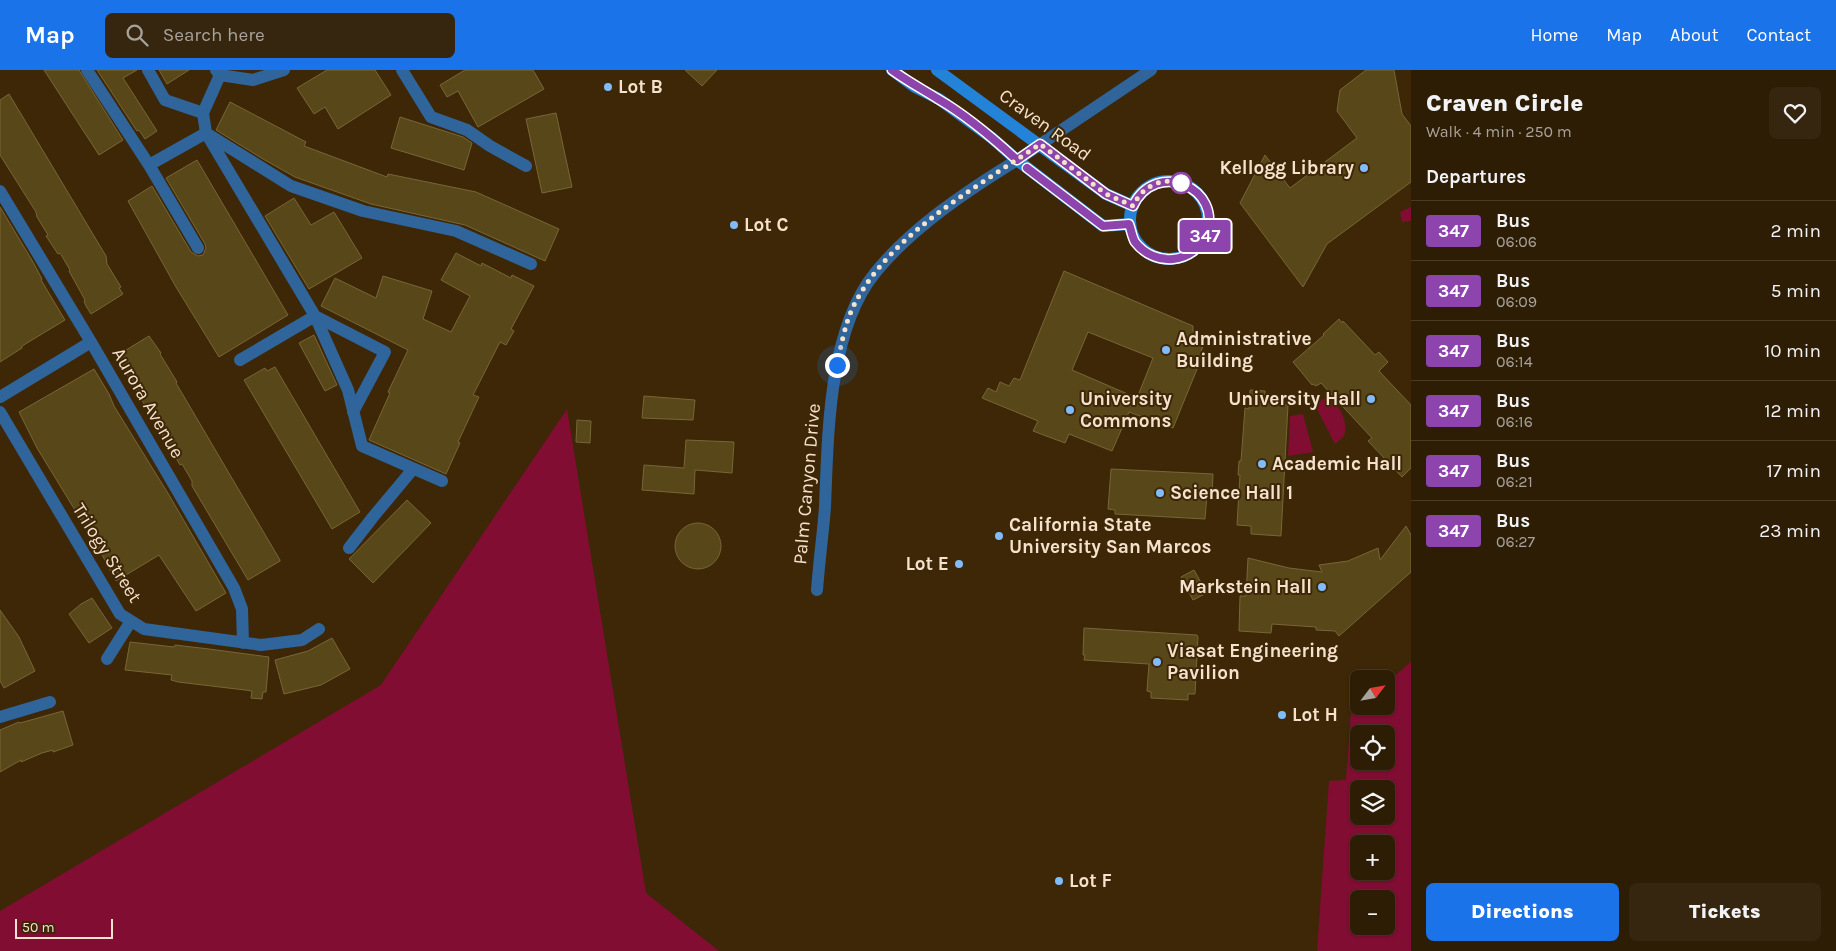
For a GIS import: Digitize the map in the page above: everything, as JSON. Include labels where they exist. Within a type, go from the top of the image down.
[{"type":"main road","points":[[892,70],[915,86],[939,99],[992,138],[1017,160],[1103,226],[1129,224]]},
{"type":"main road","name":"Craven Road","points":[[937,70],[1106,194],[1133,206]]},
{"type":"main road","points":[[1162,181],[1179,182],[1193,189],[1203,200],[1208,215],[1208,230],[1201,244],[1190,254],[1175,260],[1160,259],[1146,252],[1134,240],[1129,224],[1133,206],[1138,197],[1149,186],[1162,181]]},
{"type":"street","points":[[87,70],[149,165],[198,248]]},
{"type":"street","points":[[148,70],[165,100],[203,114]]},
{"type":"street","points":[[284,70],[253,80],[218,72],[203,114],[206,133],[315,316],[348,390],[362,446],[442,481]]},
{"type":"street","points":[[402,70],[430,117],[467,130],[490,146],[526,166]]},
{"type":"street","name":"Palm Canyon Drive","points":[[817,590],[834,379],[843,338],[853,308],[873,274],[901,242],[986,179],[1151,70]]},
{"type":"street","points":[[149,165],[206,133]]},
{"type":"street","points":[[206,133],[291,186],[363,211],[456,231],[531,264]]},
{"type":"street","name":"Aurora Avenue","points":[[0,191],[91,342],[234,588],[242,609],[243,643]]},
{"type":"street","points":[[240,360],[315,316]]},
{"type":"street","points":[[315,316],[385,352],[353,412]]},
{"type":"street","points":[[0,397],[91,342]]},
{"type":"street","name":"Trilogy Street","points":[[0,412],[120,614],[144,629],[262,645],[302,640],[319,629]]},
{"type":"street","points":[[349,548],[413,469]]},
{"type":"street","points":[[107,659],[131,621]]},
{"type":"street","points":[[0,716],[50,702]]},
{"type":"shaded area","points":[[1411,207],[1411,221],[1402,222],[1400,212]]},
{"type":"shaded area","points":[[1327,396],[1339,408],[1345,424],[1344,436],[1335,444],[1315,405]]},
{"type":"shaded area","points":[[567,409],[646,893],[719,951],[0,951],[0,911],[381,685]]},
{"type":"shaded area","points":[[1303,414],[1313,452],[1288,456],[1290,416]]},
{"type":"shaded area","points":[[1411,662],[1411,951],[1317,951],[1329,781],[1346,780],[1350,726],[1350,770],[1395,770],[1395,725],[1350,725],[1351,715],[1395,715],[1395,675]]},
{"type":"building","points":[[44,70],[79,70],[123,140],[99,155]]},
{"type":"building","points":[[97,70],[137,70],[123,78],[157,131],[145,139],[139,130],[137,131]]},
{"type":"building","points":[[159,70],[189,70],[167,84]]},
{"type":"building","points":[[327,70],[375,70],[391,95],[338,129],[325,107],[314,114],[297,88]]},
{"type":"building","points":[[465,70],[533,70],[544,89],[478,127],[458,91],[447,97],[440,85]]},
{"type":"building","points":[[685,70],[717,70],[702,86]]},
{"type":"building","name":"Kellogg Library","points":[[1366,70],[1394,70],[1402,114],[1411,126],[1411,182],[1327,244],[1303,287],[1240,203],[1265,155],[1290,188],[1357,138],[1337,111],[1340,90]]},
{"type":"building","points":[[9,94],[106,256],[107,264],[121,287],[119,288],[123,294],[91,314],[70,270],[60,253],[58,254],[46,236],[48,235],[36,212],[0,155],[0,100]]},
{"type":"building","points":[[230,102],[306,142],[304,146],[387,177],[388,174],[476,192],[559,229],[545,261],[465,225],[371,204],[295,177],[216,130]]},
{"type":"building","points":[[556,113],[572,187],[542,193],[526,119]]},
{"type":"building","points":[[400,117],[463,137],[472,143],[464,170],[391,148]]},
{"type":"building","points":[[197,160],[288,315],[219,357],[176,287],[128,201],[152,186],[191,252],[198,256],[203,255],[206,248],[205,244],[166,178]]},
{"type":"building","points":[[294,198],[311,225],[334,212],[362,258],[309,289],[265,216]]},
{"type":"building","points":[[0,207],[65,320],[0,362]]},
{"type":"building","points":[[456,253],[481,266],[482,263],[511,278],[512,275],[534,286],[511,329],[514,331],[506,345],[500,342],[473,395],[479,397],[458,442],[460,443],[446,474],[369,440],[390,393],[388,392],[408,350],[321,306],[335,278],[376,298],[383,276],[432,291],[423,319],[451,332],[470,296],[441,280]]},
{"type":"building","name":"Administrative Building","points":[[1064,271],[1193,326],[1193,331],[1199,333],[1203,338],[1204,344],[1201,351],[1204,352],[1173,428],[1129,412],[1112,451],[1069,434],[1065,443],[1033,431],[1038,421],[982,398],[988,388],[996,392],[1000,382],[1009,386],[1014,378],[1020,380]],"holes":[[[1088,332],[1153,358],[1137,398],[1072,370]]]},
{"type":"building","name":"University Hall","points":[[1339,319],[1375,355],[1379,352],[1388,362],[1379,371],[1411,405],[1411,468],[1402,477],[1368,441],[1372,438],[1321,383],[1316,386],[1312,385],[1293,362]]},
{"type":"building","points":[[314,335],[337,385],[325,391],[299,343]]},
{"type":"building","points":[[149,336],[161,353],[176,383],[280,560],[248,580],[192,486],[192,481],[182,464],[180,465],[119,361],[121,360],[118,355]]},
{"type":"building","points":[[275,367],[360,512],[332,529],[244,380],[265,368],[267,371]]},
{"type":"building","points":[[94,369],[114,406],[226,593],[196,611],[159,555],[116,581],[100,551],[37,448],[19,412]]},
{"type":"building","name":"Academic Hall","points":[[1250,390],[1265,391],[1264,403],[1288,405],[1281,536],[1251,534],[1251,526],[1237,525],[1239,461],[1241,461],[1245,408],[1249,409]]},
{"type":"building","points":[[644,396],[695,400],[693,420],[642,418]]},
{"type":"building","points":[[577,420],[591,421],[590,443],[576,442]]},
{"type":"building","points":[[686,440],[734,442],[732,473],[695,470],[694,494],[642,490],[644,465],[684,468]]},
{"type":"building","name":"Science Hall 1","points":[[1111,469],[1213,474],[1212,495],[1207,495],[1205,519],[1115,514],[1115,510],[1108,509]]},
{"type":"building","points":[[407,500],[431,523],[373,583],[349,559]]},
{"type":"building","points":[[703,523],[715,529],[720,537],[720,555],[715,563],[707,568],[693,569],[681,563],[676,555],[675,541],[681,529],[689,524]]},
{"type":"building","name":"Markstein Hall","points":[[1406,526],[1411,535],[1411,572],[1339,636],[1335,631],[1316,630],[1316,627],[1272,624],[1271,633],[1239,631],[1240,596],[1246,596],[1248,558],[1289,568],[1322,572],[1319,565],[1348,561],[1378,548],[1380,560]]},
{"type":"building","points":[[1194,570],[1207,593],[1193,600],[1181,577]]},
{"type":"building","points":[[92,598],[112,628],[89,643],[69,614]]},
{"type":"building","points":[[0,610],[19,637],[35,671],[4,688],[0,681]]},
{"type":"building","name":"Viasat Engineering Pavilion","points":[[1084,628],[1197,635],[1195,694],[1188,694],[1188,700],[1151,698],[1151,692],[1147,691],[1149,664],[1084,660]]},
{"type":"building","points":[[332,638],[350,669],[321,685],[284,694],[275,660],[308,651]]},
{"type":"building","points":[[130,642],[174,647],[175,645],[269,657],[266,692],[263,692],[262,699],[251,698],[252,691],[178,682],[171,680],[172,675],[125,670]]},
{"type":"building","points":[[63,711],[73,745],[53,752],[53,750],[42,753],[21,762],[21,760],[0,772],[0,730],[19,722]]},
{"type":"bus line","name":"347","points":[[892,70],[966,118],[1017,160],[1040,144],[1106,194],[1133,206],[1138,197],[1149,186],[1162,181],[1179,182],[1193,189],[1203,200],[1208,215],[1208,230],[1201,244],[1190,254],[1175,260],[1160,259],[1143,250],[1134,240],[1129,224],[1103,226],[1027,168]]},
{"type":"place","name":"Lot B","points":[[608,87]]},
{"type":"place","name":"Kellogg Library","points":[[1364,168]]},
{"type":"place","name":"Lot C","points":[[734,225]]},
{"type":"place","name":"Administrative Building","points":[[1166,350]]},
{"type":"place","name":"University Hall","points":[[1371,399]]},
{"type":"place","name":"University Commons","points":[[1070,410]]},
{"type":"place","name":"Academic Hall","points":[[1262,464]]},
{"type":"place","name":"Science Hall 1","points":[[1160,493]]},
{"type":"place","name":"California State University San Marcos","points":[[999,536]]},
{"type":"place","name":"Lot E","points":[[959,564]]},
{"type":"place","name":"Markstein Hall","points":[[1322,587]]},
{"type":"place","name":"Viasat Engineering Pavilion","points":[[1157,662]]},
{"type":"place","name":"Lot H","points":[[1282,715]]},
{"type":"place","name":"Lot F","points":[[1059,881]]},
{"type":"route","points":[[837,365],[843,338],[853,308],[873,274],[901,242],[986,179],[1040,144],[1106,194],[1133,206],[1138,197],[1149,186],[1163,181],[1181,183]]}]
